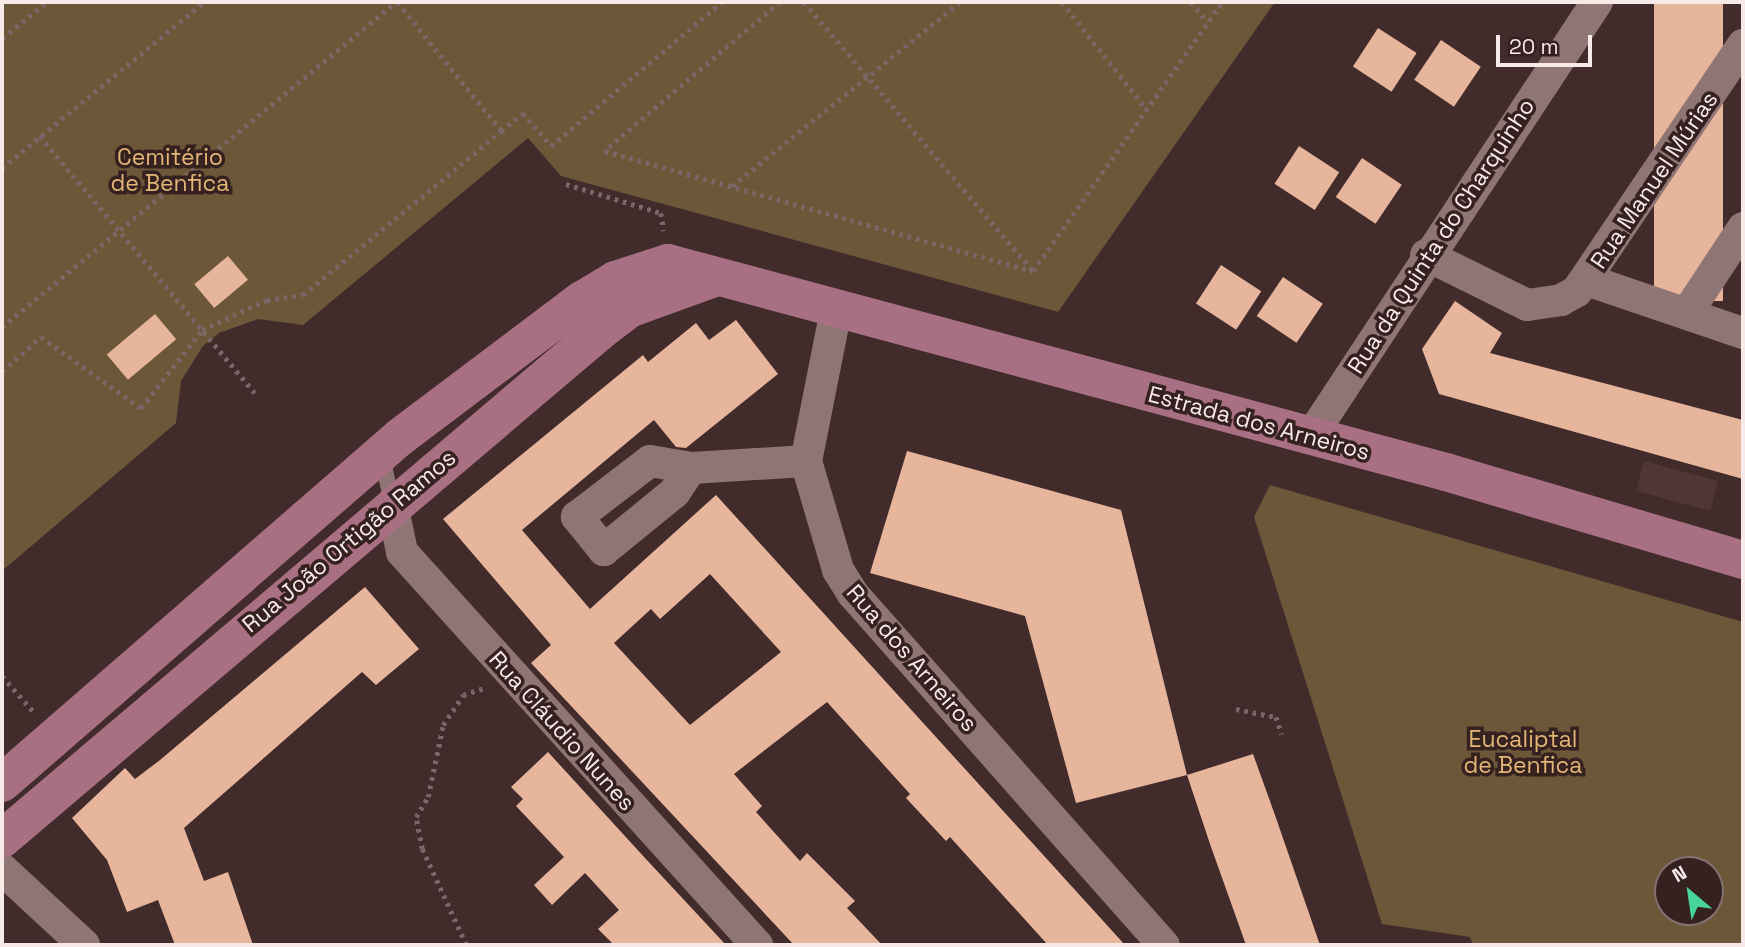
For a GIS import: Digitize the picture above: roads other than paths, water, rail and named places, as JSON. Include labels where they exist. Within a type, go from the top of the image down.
[{"type":"street","name":"Rua da Quinta do Charquinho","points":[[1311,436],[1426,255],[1597,2]]},
{"type":"street","name":"Rua Manuel Múrias","points":[[1426,255],[1527,305],[1561,300],[1587,280],[1743,45]]},
{"type":"street","points":[[1687,313],[1743,228]]},
{"type":"street","name":"Rua João Ortigão Ramos","points":[[2,783],[382,452],[582,300],[615,279],[668,264],[717,277]]},
{"type":"street","name":"Estrada dos Arneiros","points":[[717,277],[774,290],[836,310],[1311,436],[1743,560]]},
{"type":"street","name":"Rua João Ortigão Ramos","points":[[2,839],[391,504],[629,309],[717,277]]},
{"type":"street","name":"Rua Manuel Múrias","points":[[1587,280],[1743,333]]},
{"type":"street","name":"Rua dos Arneiros","points":[[836,310],[806,461],[838,570],[853,594],[1164,945]]},
{"type":"street","points":[[691,468],[806,461]]},
{"type":"street","name":"Rua Cláudio Nunes","points":[[391,504],[402,552],[513,679],[757,945]]},
{"type":"street","points":[[2,869],[84,945]]},
{"type":"lane","points":[[382,452],[391,504]]},
{"type":"park label","name":"Cemitério de Benfica","points":[[170,170]]},
{"type":"park label","name":"Eucaliptal de Benfica","points":[[1523,752]]}]
